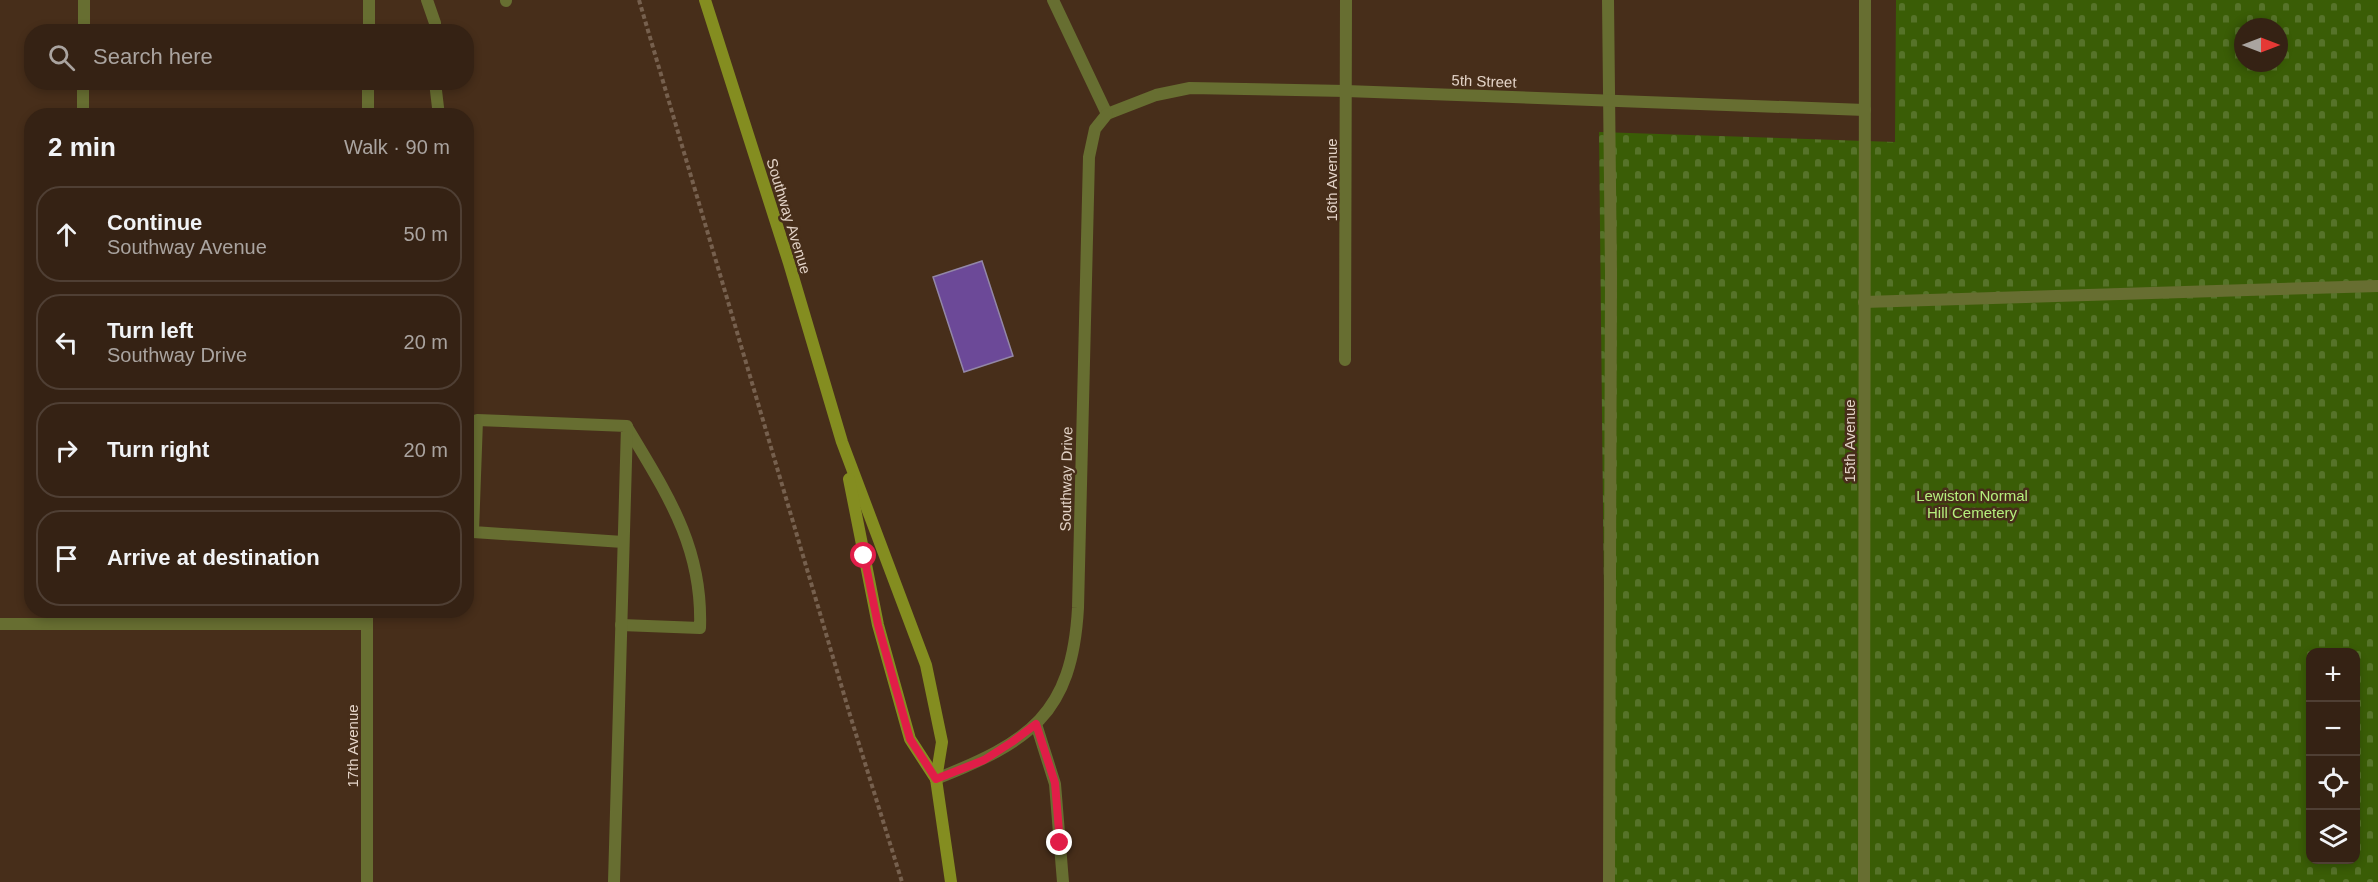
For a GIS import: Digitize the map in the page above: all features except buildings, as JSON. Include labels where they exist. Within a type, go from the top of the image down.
[{"type":"main road","name":"Southway Avenue","points":[[705,0],[789,263],[842,442],[926,665],[942,742],[936,779],[951,882]]},
{"type":"main road","name":"Southway Avenue","points":[[842,442],[878,625],[910,739],[936,779]]},
{"type":"street","points":[[84,0],[84,24]]},
{"type":"street","points":[[369,0],[369,24]]},
{"type":"street","points":[[427,0],[435,24]]},
{"type":"street","points":[[1053,0],[1107,114]]},
{"type":"street","name":"16th Avenue","points":[[1345,360],[1346,0]]},
{"type":"street","points":[[1608,0],[1611,274],[1609,882]]},
{"type":"street","name":"15th Avenue","points":[[1864,882],[1865,0]]},
{"type":"street","name":"5th Street","points":[[1107,114],[1156,95],[1190,88],[1346,91],[1865,110]]},
{"type":"street","points":[[83,90],[83,108]]},
{"type":"street","points":[[368,90],[368,108]]},
{"type":"street","points":[[436,90],[438,108]]},
{"type":"street","name":"Southway Drive","points":[[936,779],[984,760],[1036,724],[1057,698],[1069,670],[1077,636],[1089,157],[1095,129],[1107,114]]},
{"type":"street","points":[[1864,302],[2378,286]]},
{"type":"street","points":[[474,504],[477,420],[627,426]]},
{"type":"street","points":[[614,882],[627,426]]},
{"type":"street","points":[[621,625],[700,628],[701,602],[694,563],[673,504],[627,426]]},
{"type":"street","points":[[474,532],[623,542]]},
{"type":"street","points":[[82,618],[82,624]]},
{"type":"street","name":"17th Avenue","points":[[366,618],[367,882]]},
{"type":"street","points":[[0,624],[366,624]]},
{"type":"street","points":[[1036,724],[1055,783],[1063,882]]},
{"type":"path","points":[[639,0],[850,715],[902,882]]},
{"type":"green space","name":"Lewiston Normal Hill Cemetery","points":[[1896,0],[2378,0],[2378,882],[1607,882],[1599,132],[1895,142]]},
{"type":"route","points":[[864,556],[878,625],[910,739],[936,779],[984,760],[1036,724],[1055,783],[1060,843]]}]
